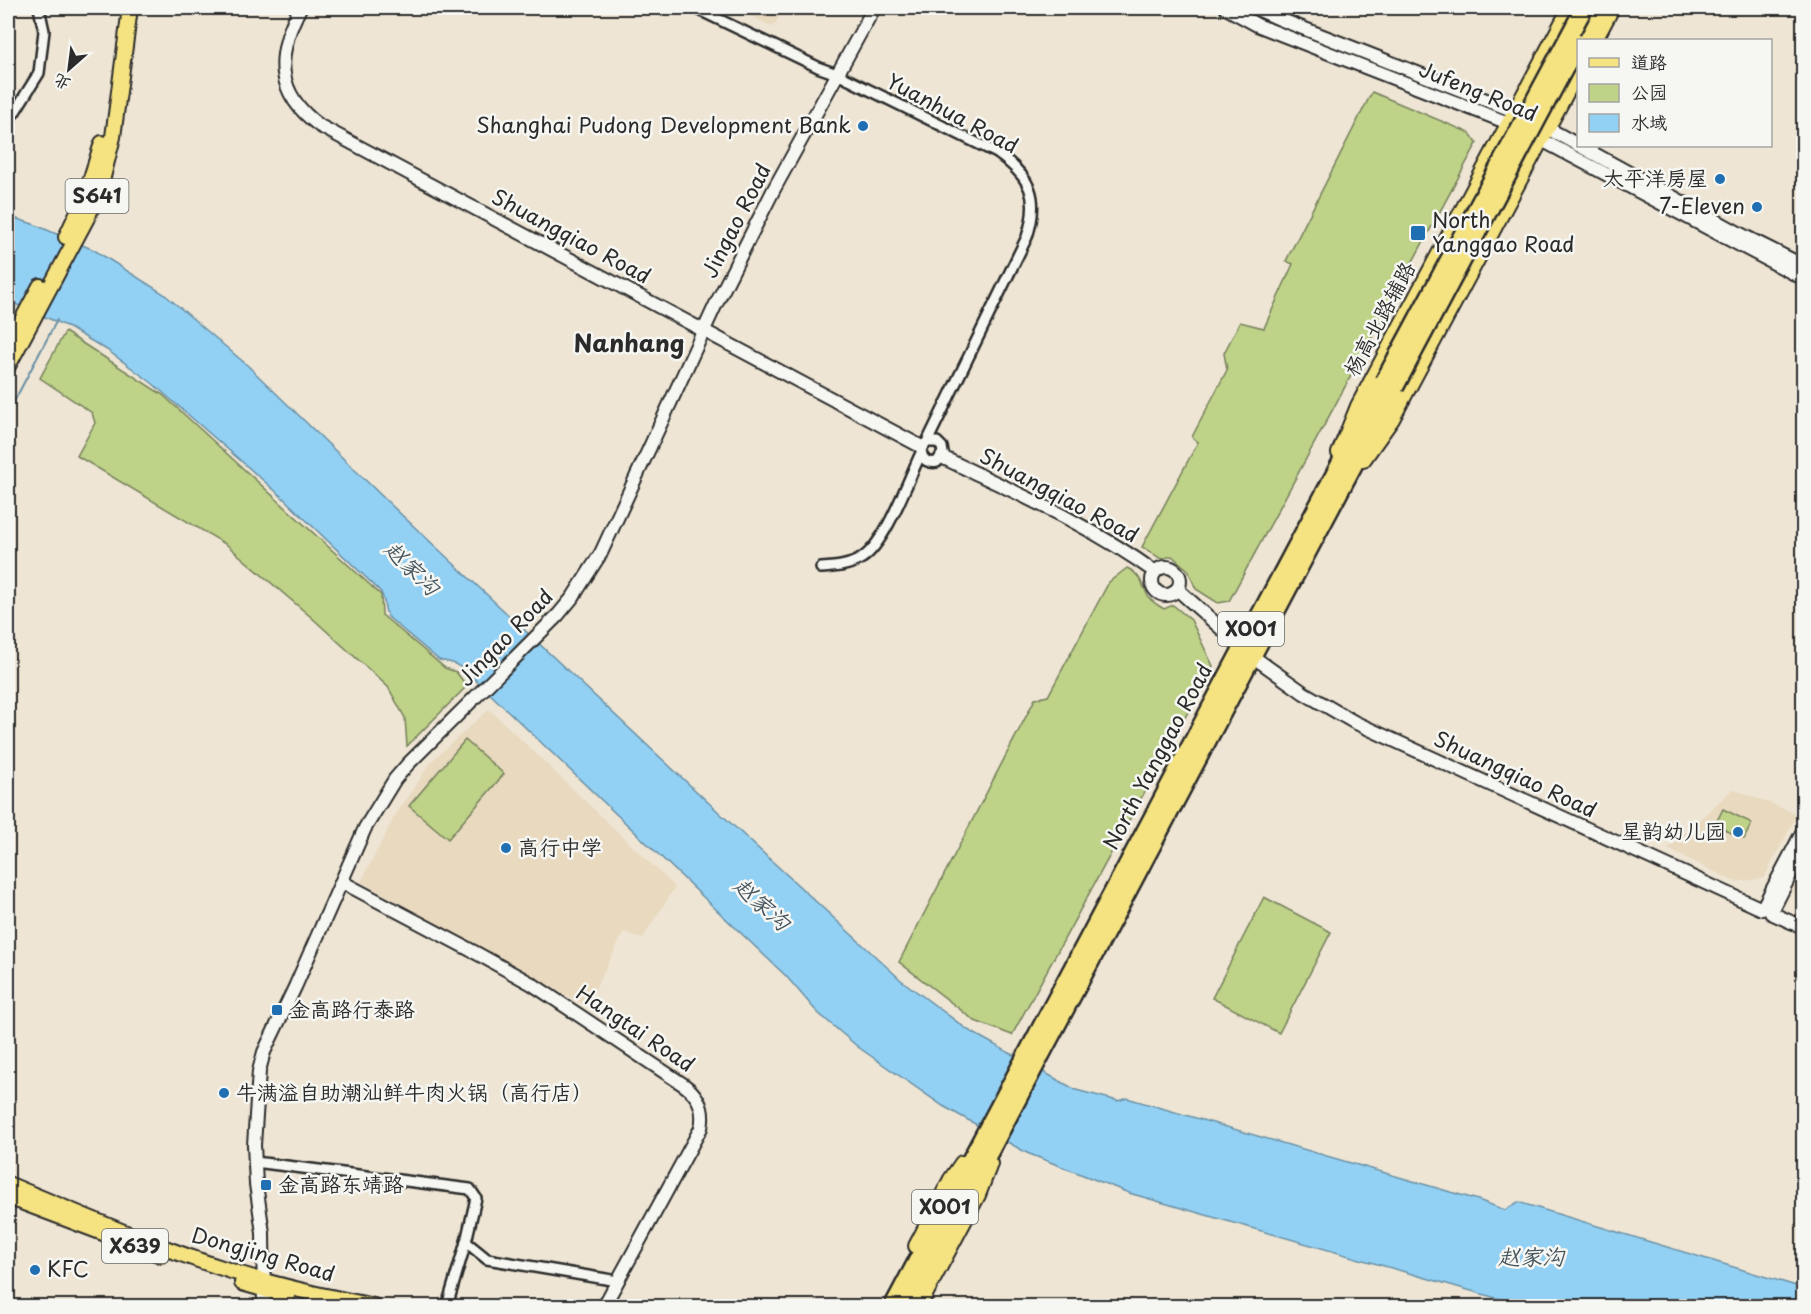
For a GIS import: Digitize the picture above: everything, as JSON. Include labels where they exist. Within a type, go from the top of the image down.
[{"type":"highway","name":"North Yanggao Road","points":[[1390,384],[1584,8]]},
{"type":"highway","name":"North Yanggao Road","points":[[1581,39],[1597,8]]},
{"type":"highway","name":"North Yanggao Road","points":[[908,1306],[1004,1112],[1328,498],[1577,46]]},
{"type":"highway","name":"North Yanggao Road","points":[[893,1306],[1004,1112]]},
{"type":"main road","name":"S641","points":[[8,346],[72,226],[94,171],[106,126],[121,8]]},
{"type":"main road","name":"S641","points":[[8,366],[88,216],[101,185],[113,137],[130,8]]},
{"type":"main road","name":"杨高北路辅路","points":[[1328,498],[1358,405],[1570,8]]},
{"type":"main road","points":[[1595,39],[1612,8]]},
{"type":"main road","name":"X001","points":[[1328,498],[1392,419],[1577,73]]},
{"type":"main road","name":"X001","points":[[884,1306],[951,1179],[1004,1112]]},
{"type":"main road","name":"X001","points":[[921,1302],[978,1195],[1004,1112]]},
{"type":"main road","name":"Dongjing Road","points":[[8,1184],[263,1285],[290,1288],[374,1306]]},
{"type":"main road","name":"Dongjing Road","points":[[8,1197],[122,1242],[333,1306]]},
{"type":"street","points":[[8,116],[14,114],[39,73],[44,31],[39,8]]},
{"type":"street","name":"Shuangqiao Road","points":[[300,8],[287,36],[283,66],[284,79],[289,93],[306,116],[320,126],[923,447]]},
{"type":"street","name":"Yuanhua Road","points":[[695,8],[837,74],[997,153],[1022,174],[1030,187],[1034,203],[1033,220],[1028,237],[923,447],[881,537],[872,550],[861,559],[821,568]]},
{"type":"street","name":"Jingao Road","points":[[264,1306],[263,1233],[254,1145],[259,1071],[264,1052],[342,882],[352,854],[395,779],[558,615],[573,597],[601,553],[715,306],[774,189],[874,8]]},
{"type":"street","name":"Jufeng Road","points":[[1226,8],[1257,25],[1512,118]]},
{"type":"street","points":[[1257,25],[1261,9]]},
{"type":"street","name":"Jufeng Road","points":[[1261,9],[1545,134],[1803,279]]},
{"type":"street","name":"Jufeng Road","points":[[1545,134],[1577,144]]},
{"type":"street","name":"Jufeng Road","points":[[1583,147],[1803,266]]},
{"type":"street","points":[[934,441],[940,444],[943,450],[942,457],[937,462],[930,463],[924,459],[923,447],[934,441]]},
{"type":"street","name":"Shuangqiao Road","points":[[942,457],[1083,527],[1155,572]]},
{"type":"street","name":"Shuangqiao Road","points":[[1162,567],[1174,570],[1179,577],[1177,589],[1170,594],[1157,592],[1152,580],[1155,572],[1162,567]]},
{"type":"street","name":"Shuangqiao Road","points":[[1177,589],[1247,651],[1304,693],[1354,722],[1803,928]]},
{"type":"street","points":[[1767,911],[1803,829]]},
{"type":"street","points":[[1767,911],[1803,848]]},
{"type":"street","name":"Hangtai Road","points":[[342,882],[532,984],[684,1085],[699,1100],[703,1118],[700,1128],[604,1306]]},
{"type":"street","points":[[255,1162],[470,1190],[476,1198],[447,1306]]},
{"type":"street","points":[[466,1242],[487,1259],[618,1281]]},
{"type":"shaded area","points":[[735,8],[784,8],[773,27]]},
{"type":"shaded area","name":"高行中学","points":[[489,709],[675,887],[642,939],[624,932],[586,1006],[361,882],[396,814],[432,761]]},
{"type":"shaded area","name":"星韵幼儿园","points":[[1733,789],[1797,814],[1764,878],[1736,882],[1668,849]]},
{"type":"shaded area","points":[[1803,870],[1803,908],[1793,890]]},
{"type":"green space","points":[[1372,92],[1470,133],[1477,143],[1229,601],[1218,603],[1196,589],[1188,570],[1172,556],[1161,559],[1142,547],[1198,442],[1192,437],[1227,370],[1224,353],[1240,322],[1264,328],[1293,264],[1286,261]]},
{"type":"green space","points":[[65,332],[163,395],[381,595],[382,615],[445,668],[456,672],[467,686],[407,746],[405,718],[388,687],[311,617],[227,545],[77,456],[95,423],[92,413],[40,378]]},
{"type":"green space","points":[[1127,568],[1138,576],[1152,601],[1164,609],[1173,605],[1191,620],[1213,666],[1012,1035],[975,1021],[899,962],[1035,699],[1048,696],[1109,582]]},
{"type":"green space","points":[[465,740],[504,774],[448,839],[409,806]]},
{"type":"green space","points":[[1723,809],[1752,823],[1744,839],[1715,825]]},
{"type":"green space","points":[[1264,897],[1331,932],[1279,1033],[1212,998]]},
{"type":"water","name":"赵家沟","points":[[8,216],[94,250],[164,294],[247,365],[390,504],[901,980],[968,1030],[1076,1090],[1118,1101],[1127,1098],[1478,1200],[1505,1210],[1518,1202],[1803,1288],[1803,1306],[1524,1306],[1129,1193],[1027,1153],[943,1106],[858,1047],[817,1012],[786,976],[464,669],[453,663],[439,660],[388,617],[380,591],[281,496],[152,383],[107,350],[66,326],[8,301]]},
{"type":"waterway","points":[[8,413],[57,320]]},
{"type":"place","name":"Shanghai Pudong Development Bank","points":[[863,126]]},
{"type":"place","name":"太平洋房屋","points":[[1720,179]]},
{"type":"place","name":"7-Eleven","points":[[1757,207]]},
{"type":"place","name":"North Yanggao Road","points":[[1418,233]]},
{"type":"place","name":"星韵幼儿园","points":[[1738,832]]},
{"type":"place","name":"高行中学","points":[[506,848]]},
{"type":"place","name":"金高路行泰路","points":[[277,1010]]},
{"type":"place","name":"牛满溢自助潮汕鲜牛肉火锅（高行店）","points":[[224,1093]]},
{"type":"place","name":"金高路东靖路","points":[[266,1185]]},
{"type":"place","name":"KFC","points":[[35,1270]]},
{"type":"district","name":"Nanhang","points":[[629,344]]}]
